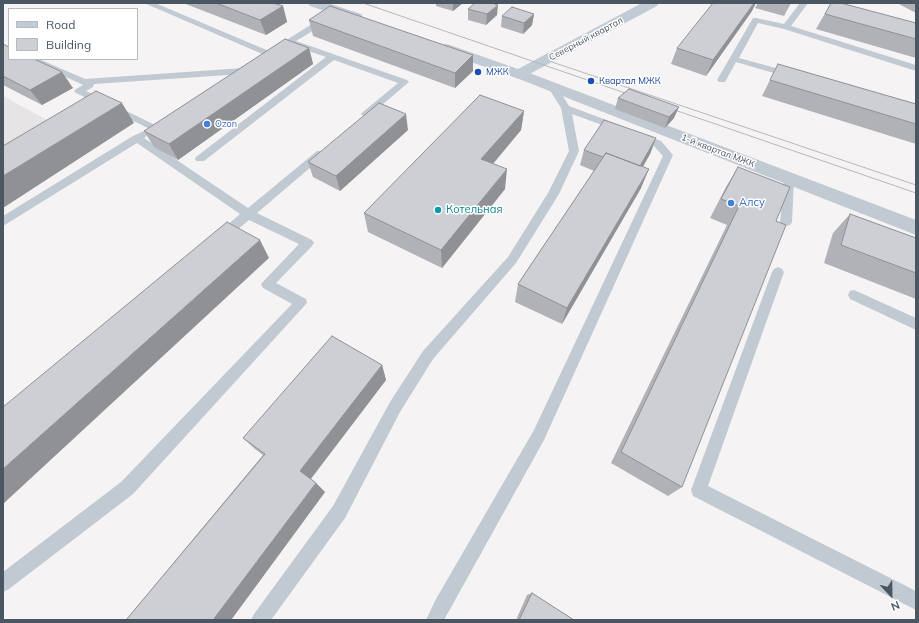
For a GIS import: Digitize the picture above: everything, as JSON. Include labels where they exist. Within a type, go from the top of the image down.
[{"type":"main road","points":[[315,3],[368,21]]},
{"type":"main road","name":"Северный квартал","points":[[519,74],[652,3]]},
{"type":"main road","points":[[429,43],[519,74]]},
{"type":"street","name":"1-й квартал МЖК","points":[[519,74],[916,228]]},
{"type":"lane","points":[[148,3],[270,54]]},
{"type":"lane","points":[[786,27],[804,3]]},
{"type":"lane","points":[[224,83],[338,11]]},
{"type":"lane","points":[[722,80],[756,20],[786,27],[916,68]]},
{"type":"lane","points":[[290,42],[404,82],[356,123]]},
{"type":"lane","points":[[200,159],[332,57]]},
{"type":"lane","points":[[734,59],[802,78]]},
{"type":"lane","points":[[3,222],[157,126],[79,91],[90,85],[34,60]]},
{"type":"lane","points":[[84,82],[243,71]]},
{"type":"lane","points":[[260,620],[339,512],[395,407],[428,355],[512,260],[553,194],[574,151],[566,108],[553,87]]},
{"type":"lane","points":[[435,620],[442,605],[539,435],[668,155],[657,143],[566,108]]},
{"type":"lane","points":[[3,583],[127,488],[301,302],[267,284],[308,243],[248,214],[137,138]]},
{"type":"lane","points":[[212,244],[332,143]]},
{"type":"lane","points":[[786,222],[789,179]]},
{"type":"lane","points":[[778,272],[699,490],[916,601]]},
{"type":"lane","points":[[854,295],[916,324]]},
{"type":"shaded area","points":[[3,96],[58,126],[3,159]]},
{"type":"building","points":[[216,3],[273,3],[283,6],[260,20]]},
{"type":"building","points":[[475,3],[492,3],[498,5],[487,14],[468,9]]},
{"type":"building","points":[[713,3],[754,3],[713,60],[677,48]]},
{"type":"building","points":[[831,3],[841,3],[916,23],[916,39],[825,14]]},
{"type":"building","points":[[330,6],[473,55],[455,73],[309,20]]},
{"type":"building","points":[[512,7],[534,14],[524,23],[502,16]]},
{"type":"building","points":[[285,39],[309,48],[169,144],[144,131]]},
{"type":"building","points":[[3,44],[8,46],[8,60],[36,60],[62,72],[30,90],[3,76]]},
{"type":"building","points":[[778,64],[916,104],[916,124],[770,80]]},
{"type":"building","points":[[629,89],[679,107],[669,117],[618,98]]},
{"type":"building","points":[[96,91],[122,103],[3,176],[3,146]]},
{"type":"building","name":"Котельная","points":[[480,95],[524,111],[481,159],[507,169],[441,250],[364,213]]},
{"type":"building","points":[[379,103],[406,114],[336,176],[308,162]]},
{"type":"building","points":[[604,120],[656,138],[640,166],[606,153],[603,157],[584,150]]},
{"type":"building","points":[[606,153],[649,169],[567,308],[518,284]]},
{"type":"building","points":[[738,167],[790,187],[776,221],[786,225],[682,487],[621,452],[739,206],[721,199]]},
{"type":"building","points":[[850,214],[916,238],[916,273],[841,245]]},
{"type":"building","points":[[227,222],[260,240],[3,469],[3,407]]},
{"type":"building","points":[[332,336],[382,365],[300,471],[316,483],[213,620],[126,620],[265,454],[243,438]]},
{"type":"building","points":[[532,593],[574,620],[519,620]]},
{"type":"tram line","points":[[363,3],[634,96]]},
{"type":"tram line","points":[[552,62],[916,185]]},
{"type":"tram line","points":[[666,107],[916,193]]},
{"type":"place","name":"МЖК","points":[[478,72]]},
{"type":"place","name":"Квартал МЖК","points":[[591,81]]},
{"type":"place","name":"Ozon","points":[[207,124]]},
{"type":"place","name":"Алсу","points":[[731,203]]},
{"type":"place","name":"Котельная","points":[[438,210]]}]
